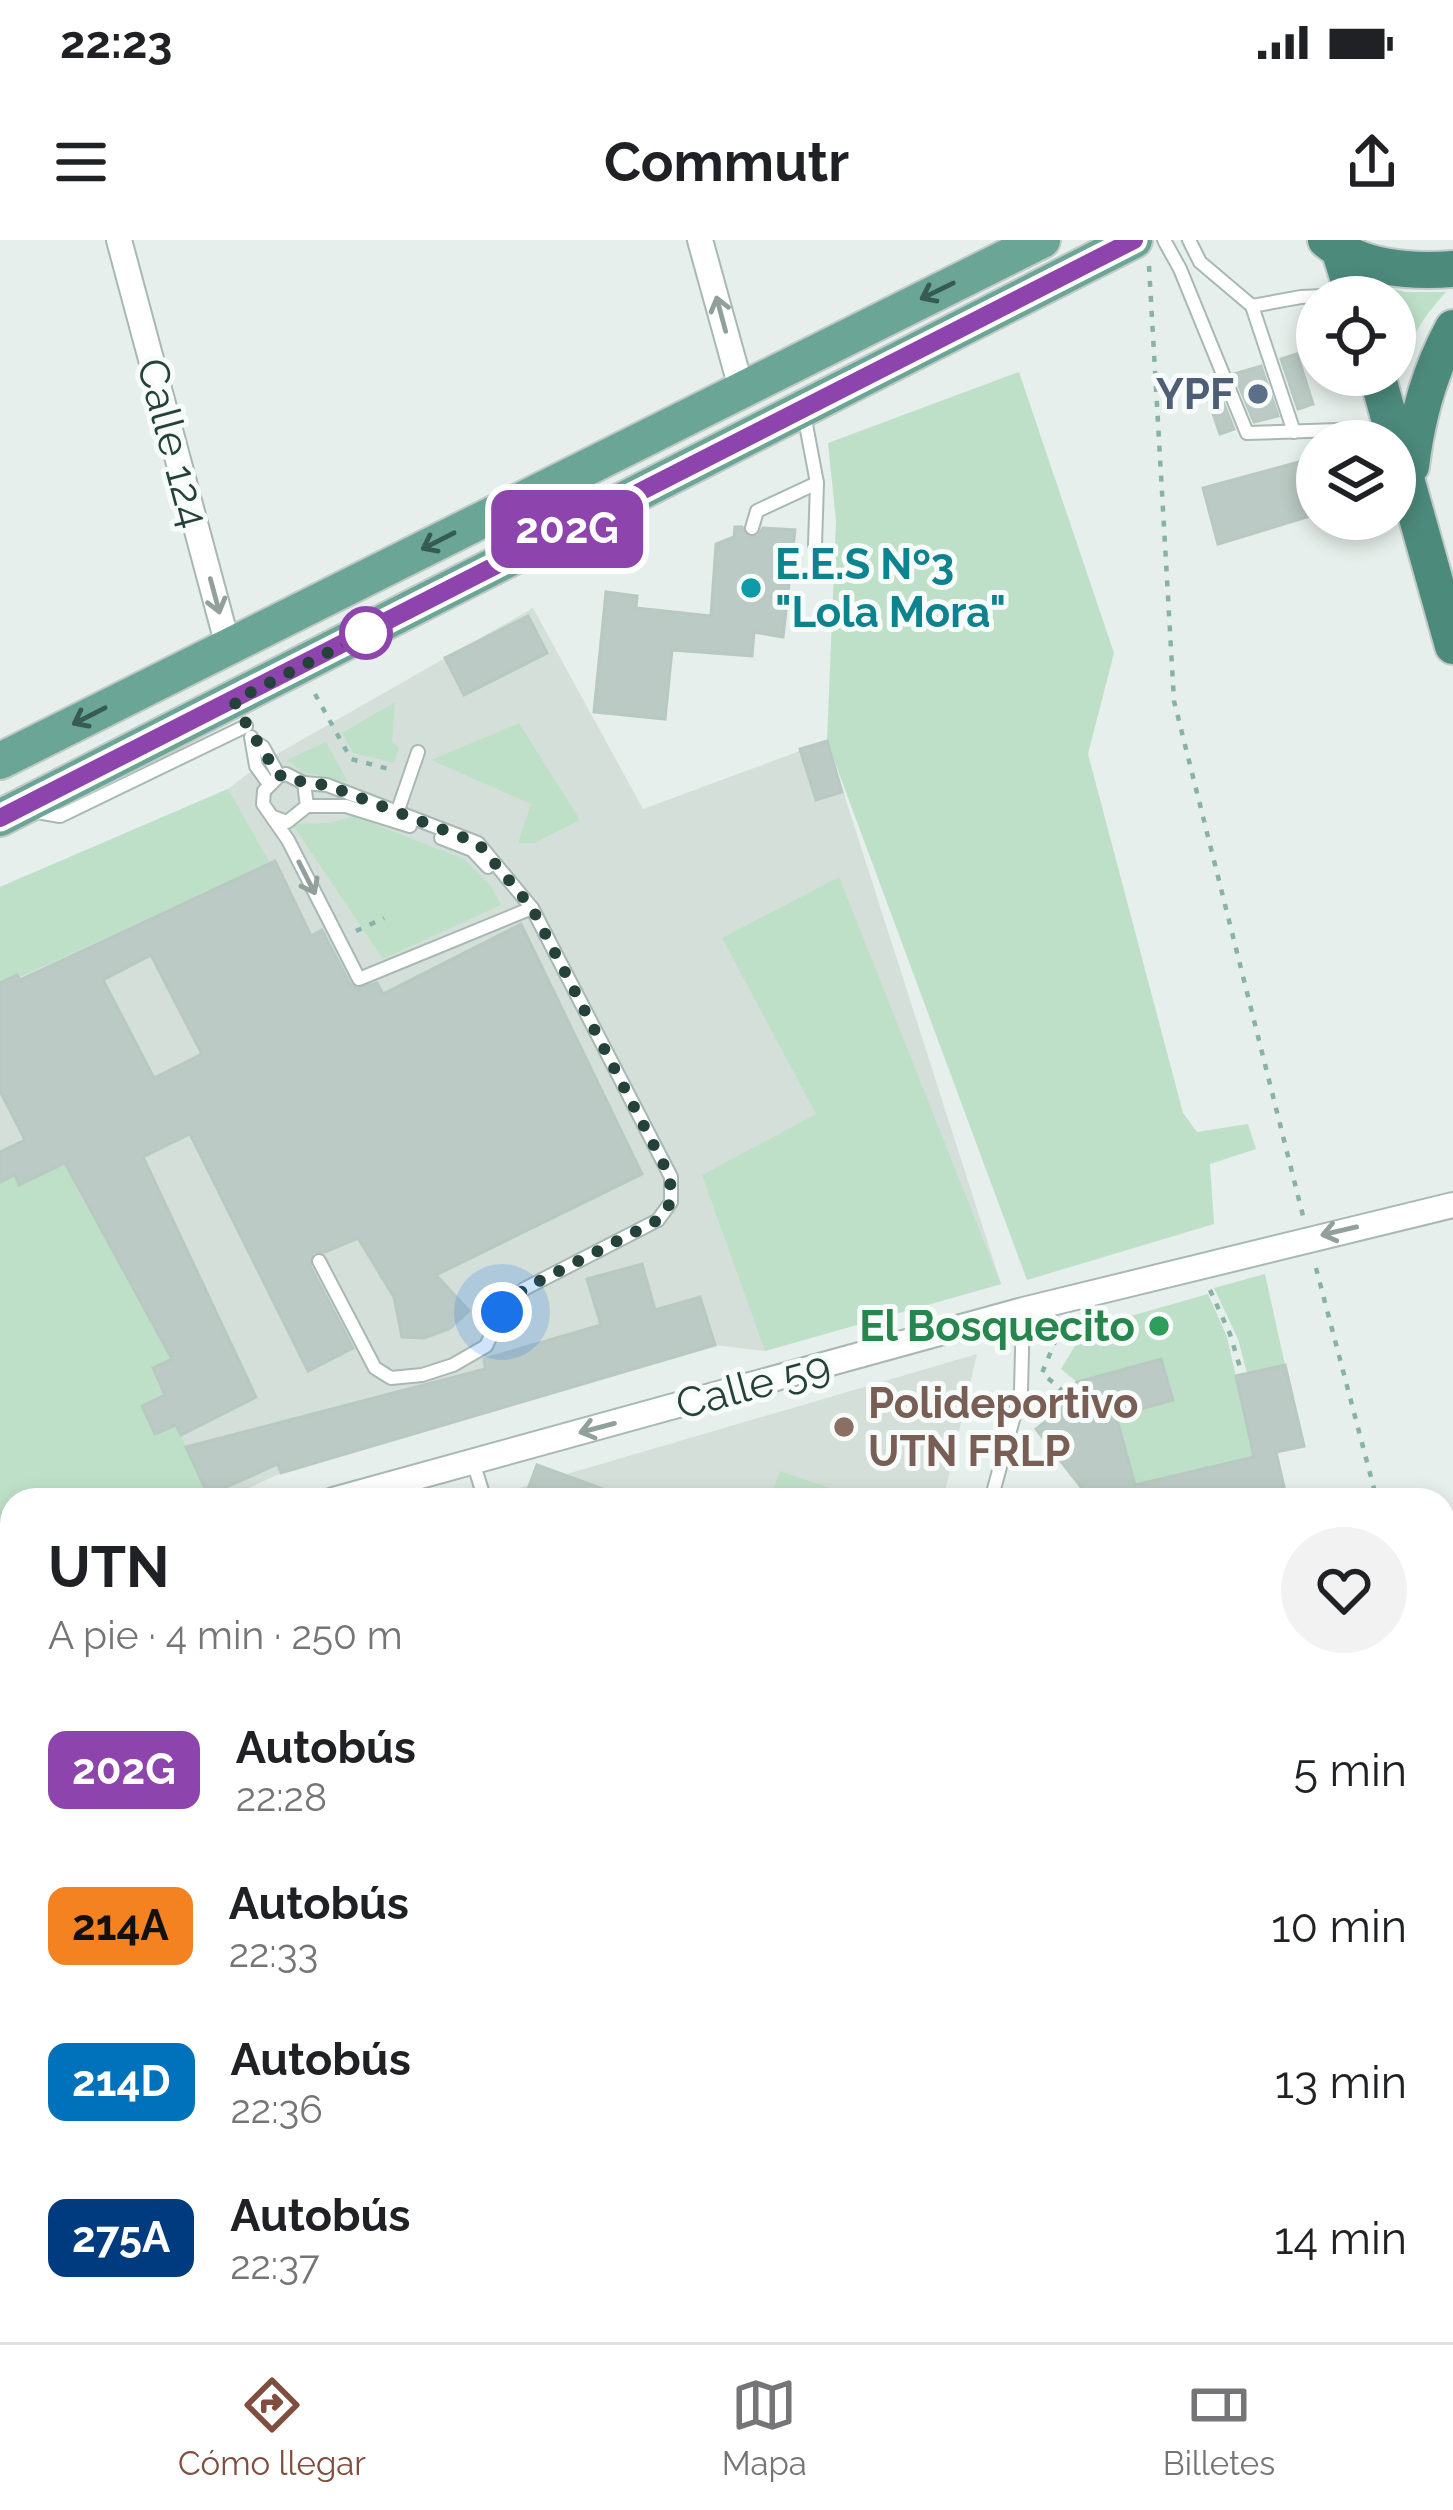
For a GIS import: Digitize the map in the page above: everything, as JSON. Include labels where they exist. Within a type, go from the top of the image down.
[{"type":"highway","points":[[1333,246],[1380,266],[1453,269]]},
{"type":"highway","points":[[1333,246],[1345,276]]},
{"type":"highway","points":[[1416,420],[1435,361],[1453,328]]},
{"type":"highway","points":[[1416,517],[1453,646]]},
{"type":"main road","points":[[0,761],[1042,240]]},
{"type":"main road","points":[[9,814],[240,713],[802,407],[1142,250]]},
{"type":"street","name":"Calle 124","points":[[119,240],[228,646]]},
{"type":"street","points":[[700,240],[741,388]]},
{"type":"street","name":"Calle 59","points":[[377,1488],[1023,1310],[1453,1205]]},
{"type":"lane","points":[[1164,240],[1246,433],[1294,432],[1252,306],[1200,262],[1190,240]]},
{"type":"lane","points":[[1252,306],[1296,298]]},
{"type":"lane","points":[[802,407],[817,483],[815,545]]},
{"type":"lane","points":[[752,528],[757,511],[817,483]]},
{"type":"lane","points":[[240,713],[253,741],[263,747],[274,780]]},
{"type":"lane","points":[[397,813],[418,752]]},
{"type":"lane","points":[[320,1261],[375,1368],[392,1378],[422,1376],[454,1365],[485,1346],[502,1312],[524,1289],[658,1220],[671,1202],[670,1177],[530,909],[478,843],[294,776],[274,780],[264,790],[263,804],[359,979],[530,909]]},
{"type":"lane","points":[[304,783],[307,806]]},
{"type":"lane","points":[[272,817],[287,822],[307,806],[346,806],[472,850],[530,909]]},
{"type":"lane","points":[[994,1488],[1021,1390],[1023,1310]]},
{"type":"lane","points":[[473,1462],[481,1488]]},
{"type":"path","points":[[1142,250],[1174,701],[1374,1488]]},
{"type":"path","points":[[323,709],[351,760],[409,777]]},
{"type":"path","points":[[351,933],[384,918]]},
{"type":"path","points":[[1214,1288],[1210,1289],[1215,1306],[1230,1334],[1242,1374]]},
{"type":"path","points":[[1064,1393],[1042,1373],[1059,1332],[1080,1326]]},
{"type":"shaded area","points":[[533,608],[643,809],[827,741],[1001,1284],[765,1351],[714,1345],[281,1473],[249,1488],[0,1488],[0,887],[228,789],[263,762]]},
{"type":"shaded area","name":"Polideportivo UTN FRLP","points":[[977,1354],[946,1488],[519,1488]]},
{"type":"green space","points":[[1416,292],[1446,292],[1416,334]]},
{"type":"green space","points":[[1019,372],[1114,653],[1088,754],[1183,1113],[1197,1132],[1248,1124],[1256,1149],[1210,1164],[1214,1224],[1027,1280],[827,741],[836,521],[828,443]]},
{"type":"green space","points":[[395,702],[392,742],[399,748],[394,763],[353,753],[342,733]]},
{"type":"green space","points":[[519,723],[580,820],[535,843],[518,843],[531,804],[431,760]]},
{"type":"green space","points":[[326,742],[348,782],[303,772],[287,760]]},
{"type":"green space","points":[[228,789],[270,863],[0,986],[0,887]]},
{"type":"green space","points":[[354,816],[464,859],[491,886],[501,905],[383,959],[292,824],[330,823]]},
{"type":"green space","points":[[839,877],[1001,1284],[765,1351],[702,1175],[816,1114],[722,938]]},
{"type":"green space","points":[[61,1154],[172,1359],[165,1395],[142,1406],[155,1434],[176,1425],[205,1488],[0,1488],[0,1182],[15,1175],[20,1185],[43,1173],[40,1161]]},
{"type":"green space","points":[[1265,1274],[1285,1365],[1247,1373],[1238,1339],[1214,1288]]},
{"type":"green space","points":[[1208,1294],[1227,1337],[1254,1457],[1136,1485],[1116,1416],[1172,1400],[1162,1359],[1077,1382],[1061,1369],[1085,1329]]},
{"type":"green space","points":[[780,1471],[830,1488],[774,1488]]},
{"type":"building","points":[[1296,354],[1296,396],[1310,396],[1313,404],[1298,409],[1281,359]]},
{"type":"building","points":[[1261,366],[1278,416],[1254,422],[1234,374]]},
{"type":"building","points":[[1214,380],[1234,429],[1220,434],[1203,384]]},
{"type":"building","points":[[1296,463],[1296,520],[1218,544],[1203,488]]},
{"type":"building","points":[[735,527],[742,527],[750,538],[763,528],[795,530],[783,637],[754,632],[752,656],[672,650],[665,719],[594,712],[606,592],[637,596],[636,608],[711,616],[716,544],[734,537]]},
{"type":"building","points":[[528,616],[547,653],[464,695],[445,658]]},
{"type":"building","points":[[827,741],[842,792],[816,800],[800,749]]},
{"type":"building","points":[[275,861],[311,936],[322,930],[357,989],[377,983],[383,994],[521,924],[642,1174],[436,1275],[469,1311],[449,1329],[424,1338],[402,1337],[394,1297],[358,1238],[313,1252],[310,1266],[353,1348],[308,1371],[190,1134],[143,1157],[256,1397],[181,1435],[176,1425],[155,1434],[142,1406],[165,1395],[153,1368],[172,1359],[65,1163],[19,1185],[15,1175],[0,1182],[0,1152],[25,1140],[0,1091],[0,983],[17,975],[20,980]],"holes":[[[151,955],[202,1054],[154,1078],[103,980]]]},
{"type":"building","points":[[642,1264],[655,1310],[700,1297],[715,1345],[281,1473],[278,1464],[224,1488],[205,1488],[186,1447],[485,1369],[484,1359],[601,1325],[587,1279]]},
{"type":"building","points":[[1161,1359],[1173,1400],[1116,1416],[1135,1485],[1254,1457],[1236,1376],[1285,1365],[1304,1446],[1276,1452],[1284,1488],[1082,1488],[1036,1429],[1059,1411],[1053,1402],[1077,1382]]},
{"type":"building","points":[[537,1465],[600,1488],[528,1488]]},
{"type":"bus line","name":"202G","points":[[0,818],[1134,240]]},
{"type":"place","name":"YPF","points":[[1258,394]]},
{"type":"place","name":"E.E.S Nº3 \"Lola Mora\"","points":[[751,588]]},
{"type":"place","name":"El Bosquecito","points":[[1159,1326]]},
{"type":"place","name":"Polideportivo UTN FRLP","points":[[844,1427]]},
{"type":"route","points":[[366,633],[234,701],[253,741],[263,747],[279,776],[327,785],[478,843],[532,908],[670,1177],[671,1202],[658,1220],[524,1289],[502,1312]]}]
